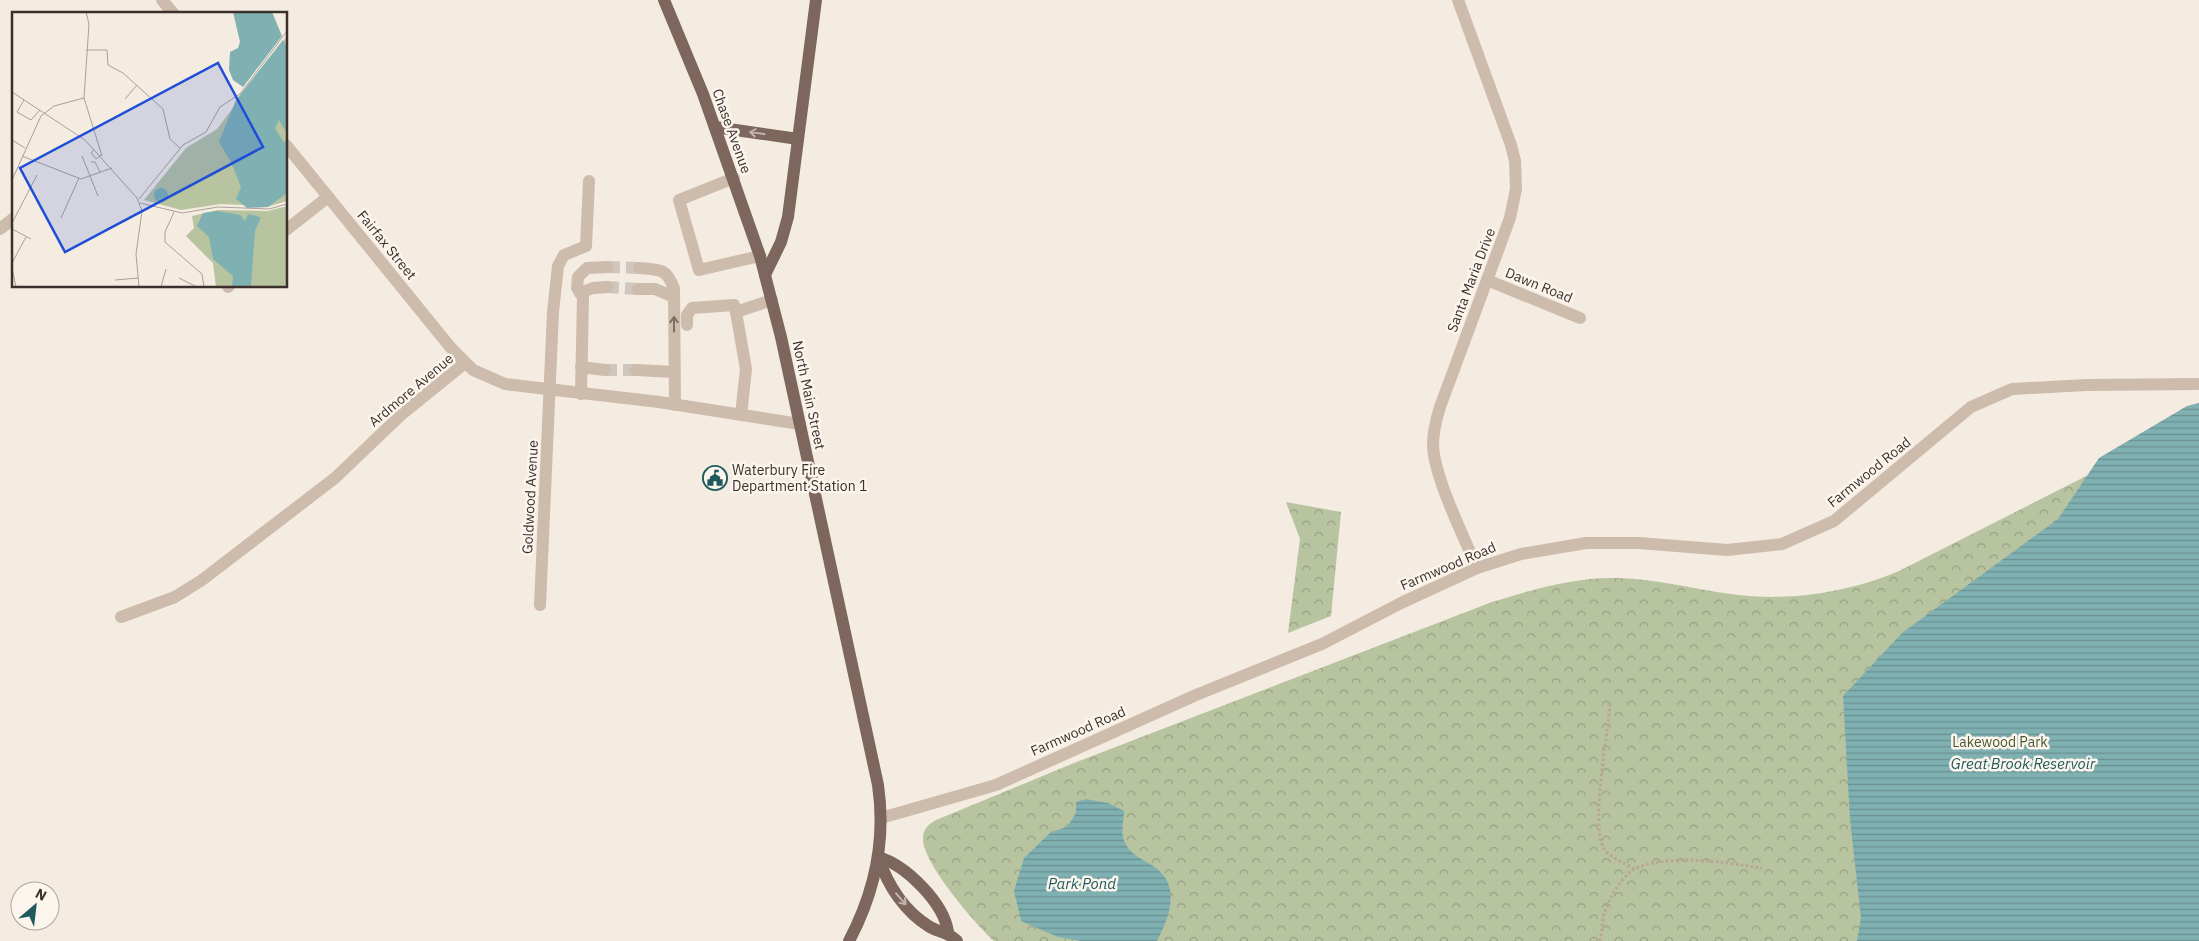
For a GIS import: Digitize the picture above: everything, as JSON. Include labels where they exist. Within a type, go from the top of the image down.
[{"type":"main road","name":"Chase Avenue","points":[[664,0],[734,178],[765,275]]},
{"type":"main road","points":[[765,275],[785,230],[816,0]]},
{"type":"main road","points":[[715,127],[798,139]]},
{"type":"main road","name":"North Main Street","points":[[765,275],[800,424],[878,785],[881,818],[878,857],[869,896],[849,941]]},
{"type":"main road","points":[[878,857],[887,882],[904,903],[929,926],[953,937]]},
{"type":"main road","points":[[878,857],[896,864],[912,876],[943,913],[953,937]]},
{"type":"street","points":[[162,0],[172,12]]},
{"type":"street","name":"Santa Maria Drive","points":[[1458,0],[1505,128],[1515,168],[1516,189],[1510,218],[1440,407],[1433,438],[1434,455],[1439,474],[1477,568]]},
{"type":"street","name":"Fairfax Street","points":[[288,147],[465,363]]},
{"type":"street","points":[[734,178],[679,200],[699,270],[760,256]]},
{"type":"street","name":"Goldwood Avenue","points":[[540,604],[553,312],[558,266],[564,255],[586,246],[589,181]]},
{"type":"street","points":[[288,228],[328,197]]},
{"type":"street","points":[[0,229],[12,220]]},
{"type":"street","points":[[581,394],[583,298],[577,288],[578,277],[588,268],[608,267]]},
{"type":"street","points":[[639,268],[660,270],[667,273],[674,290],[675,404]]},
{"type":"street","name":"Dawn Road","points":[[1487,280],[1580,318]]},
{"type":"street","points":[[580,293],[593,288],[608,287]]},
{"type":"street","points":[[638,289],[655,290],[674,297]]},
{"type":"street","points":[[736,312],[772,300]]},
{"type":"street","points":[[687,325],[687,315],[692,308],[734,305],[746,369],[741,415]]},
{"type":"street","name":"Ardmore Avenue","points":[[121,617],[175,597],[202,580],[334,478],[402,414],[465,363],[484,376],[505,384],[675,404],[800,424]]},
{"type":"street","points":[[581,367],[605,370]]},
{"type":"street","points":[[636,370],[674,372]]},
{"type":"street","name":"Farmwood Road","points":[[881,818],[996,784],[1196,695],[1322,644],[1401,603],[1477,568],[1521,554],[1586,543],[1639,543],[1726,550],[1782,544],[1834,521],[1971,407],[2012,389],[2086,385],[2199,384]]},
{"type":"path","points":[[1610,704],[1598,828],[1603,848],[1612,856],[1634,869]]},
{"type":"path","points":[[1600,941],[1605,909],[1616,887],[1634,869],[1674,861],[1712,861],[1762,868]]},
{"type":"green space","name":"Lakewood Park","points":[[2191,423],[2199,941],[994,941],[951,892],[931,862],[925,848],[923,838],[925,829],[936,820],[1074,763],[1492,602],[1555,585],[1602,578],[1647,580],[1731,594],[1774,597],[1816,594],[1859,585],[1899,571]]},
{"type":"green space","points":[[1286,502],[1341,512],[1331,616],[1288,633],[1300,539]]},
{"type":"water","name":"Great Brook Reservoir","points":[[2199,403],[2199,941],[1857,941],[1861,918],[1850,819],[1843,696],[1902,633],[2058,519],[2099,458],[2187,406]]},
{"type":"water","name":"Park Pond","points":[[1086,799],[1108,803],[1124,811],[1122,831],[1128,848],[1136,856],[1156,868],[1164,876],[1168,884],[1170,893],[1169,913],[1157,941],[1081,941],[1058,937],[1021,921],[1014,891],[1024,858],[1051,832],[1067,827],[1076,813],[1076,802]]},
{"type":"tunnel","points":[[608,267],[639,268]]},
{"type":"tunnel","points":[[607,287],[638,289]]},
{"type":"tunnel","points":[[605,370],[636,370]]},
{"type":"place","name":"Waterbury Fire Department Station 1","points":[[715,478]]}]
